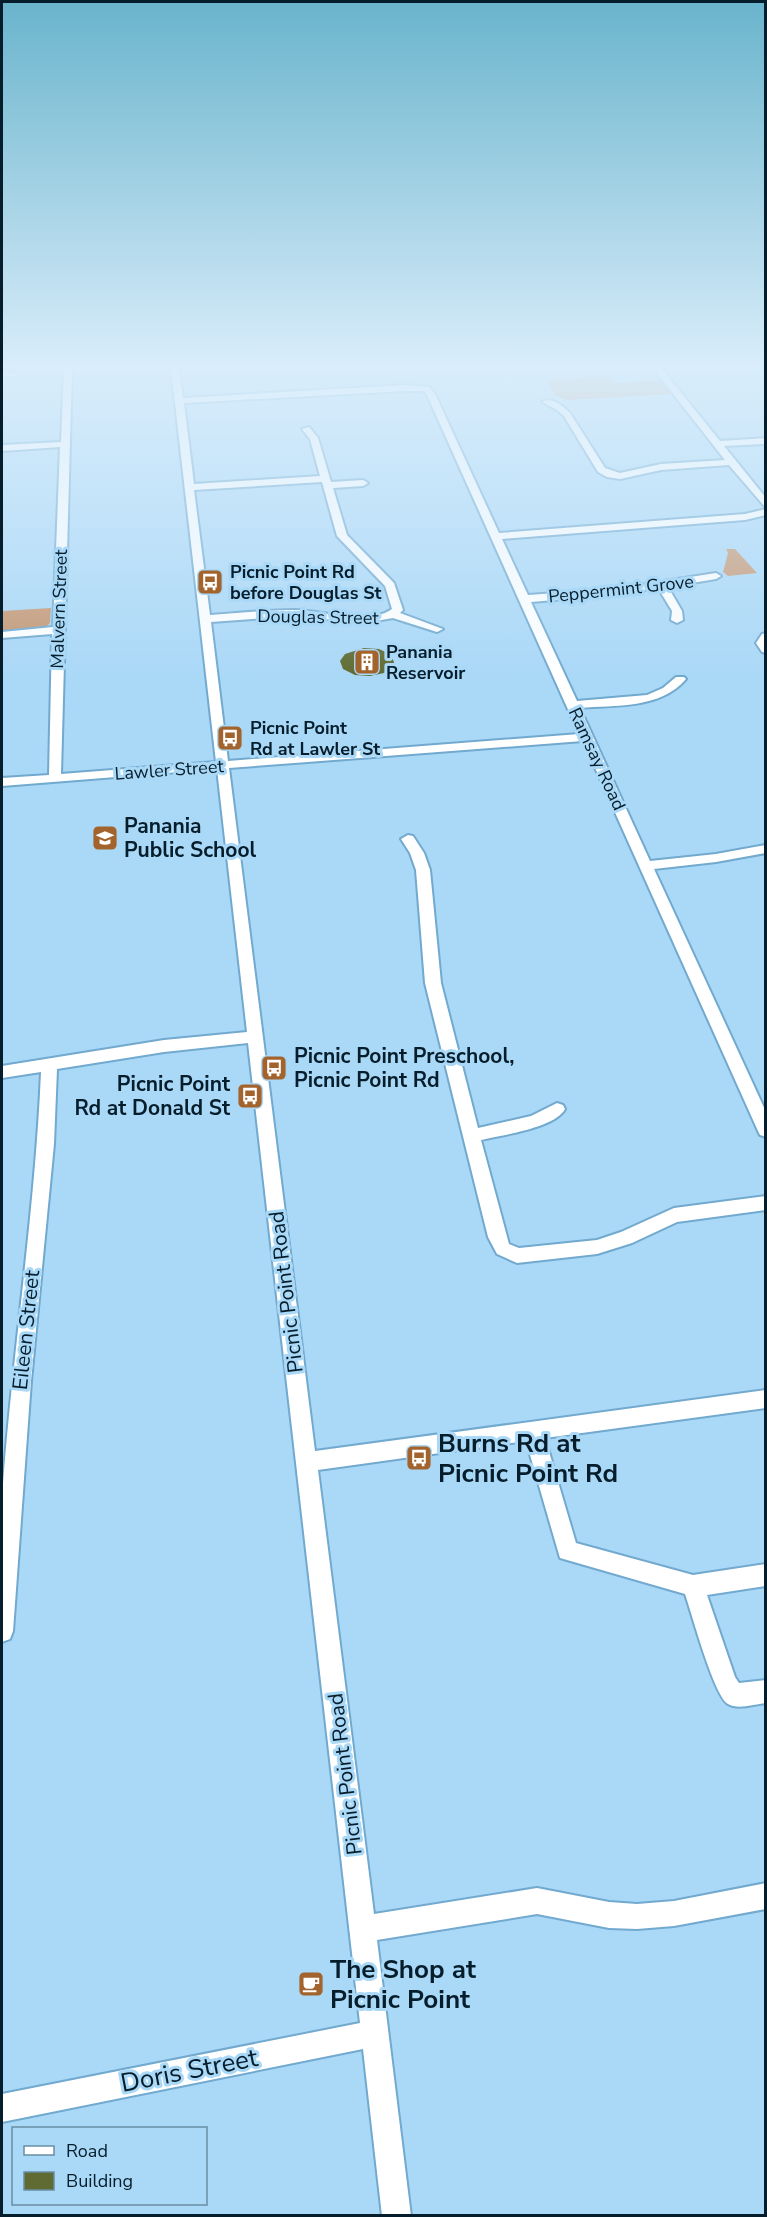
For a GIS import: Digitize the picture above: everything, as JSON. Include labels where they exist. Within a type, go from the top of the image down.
[{"type":"street","name":"Malvern Street","points":[[55,778],[63,471]]},
{"type":"street","name":"Picnic Point Road","points":[[187,471],[397,2216]]},
{"type":"street","name":"Douglas Street","points":[[323,471],[342,536],[390,585],[398,608],[394,615]]},
{"type":"street","name":"Ramsay Road","points":[[466,471],[765,1131]]},
{"type":"street","points":[[603,471],[606,474]]},
{"type":"street","points":[[595,477],[606,474],[620,476],[641,471]]},
{"type":"street","points":[[495,534],[765,517],[765,508],[737,471]]},
{"type":"street","points":[[189,487],[326,482],[363,483]]},
{"type":"street","points":[[745,517],[765,508]]},
{"type":"street","name":"Peppermint Grove","points":[[524,599],[613,592],[697,581],[716,576]]},
{"type":"street","points":[[661,584],[677,610],[677,620]]},
{"type":"street","name":"Douglas Street","points":[[205,619],[292,613],[355,619],[394,615],[437,628]]},
{"type":"street","points":[[2,635],[58,630]]},
{"type":"street","points":[[765,636],[762,643],[765,650]]},
{"type":"street","points":[[572,705],[649,698],[667,691],[680,679]]},
{"type":"street","name":"Lawler Street","points":[[2,782],[587,737]]},
{"type":"street","points":[[408,839],[416,849],[423,869],[429,970],[499,1243],[503,1249],[517,1256],[606,1245],[674,1215],[765,1203]]},
{"type":"street","points":[[646,866],[725,857],[765,849]]},
{"type":"street","points":[[2,1072],[164,1046],[255,1037]]},
{"type":"street","name":"Eileen Street","points":[[2,1631],[21,1381],[46,1144],[49,1065]]},
{"type":"street","points":[[472,1136],[535,1121],[557,1109]]},
{"type":"street","points":[[307,1462],[765,1399]]},
{"type":"street","points":[[533,1431],[568,1551],[693,1586],[765,1575]]},
{"type":"street","points":[[693,1586],[726,1683],[734,1695],[765,1691]]},
{"type":"street","points":[[363,1929],[537,1901],[554,1902],[618,1916],[641,1917],[765,1896]]},
{"type":"street","name":"Doris Street","points":[[2,2108],[376,2033]]},
{"type":"shaded area","points":[[726,549],[735,549],[757,573],[728,576],[723,572],[728,553]]},
{"type":"shaded area","points":[[51,608],[50,623],[46,627],[2,632],[2,611]]},
{"type":"building","name":"Panania Reservoir","points":[[364,648],[379,649],[390,654],[394,662],[393,666],[384,673],[370,676],[355,675],[343,669],[340,661],[345,654]]},
{"type":"place","name":"Picnic Point Rd before Douglas St","points":[[210,582]]},
{"type":"place","name":"Panania Reservoir","points":[[367,662]]},
{"type":"place","name":"Picnic Point Rd at Lawler St","points":[[230,738]]},
{"type":"place","name":"Panania Public School","points":[[105,838]]},
{"type":"place","name":"Picnic Point Preschool, Picnic Point Rd","points":[[274,1068]]},
{"type":"place","name":"Picnic Point Rd at Donald St","points":[[250,1096]]},
{"type":"place","name":"Burns Rd at Picnic Point Rd","points":[[419,1458]]},
{"type":"place","name":"The Shop at Picnic Point","points":[[311,1984]]}]
